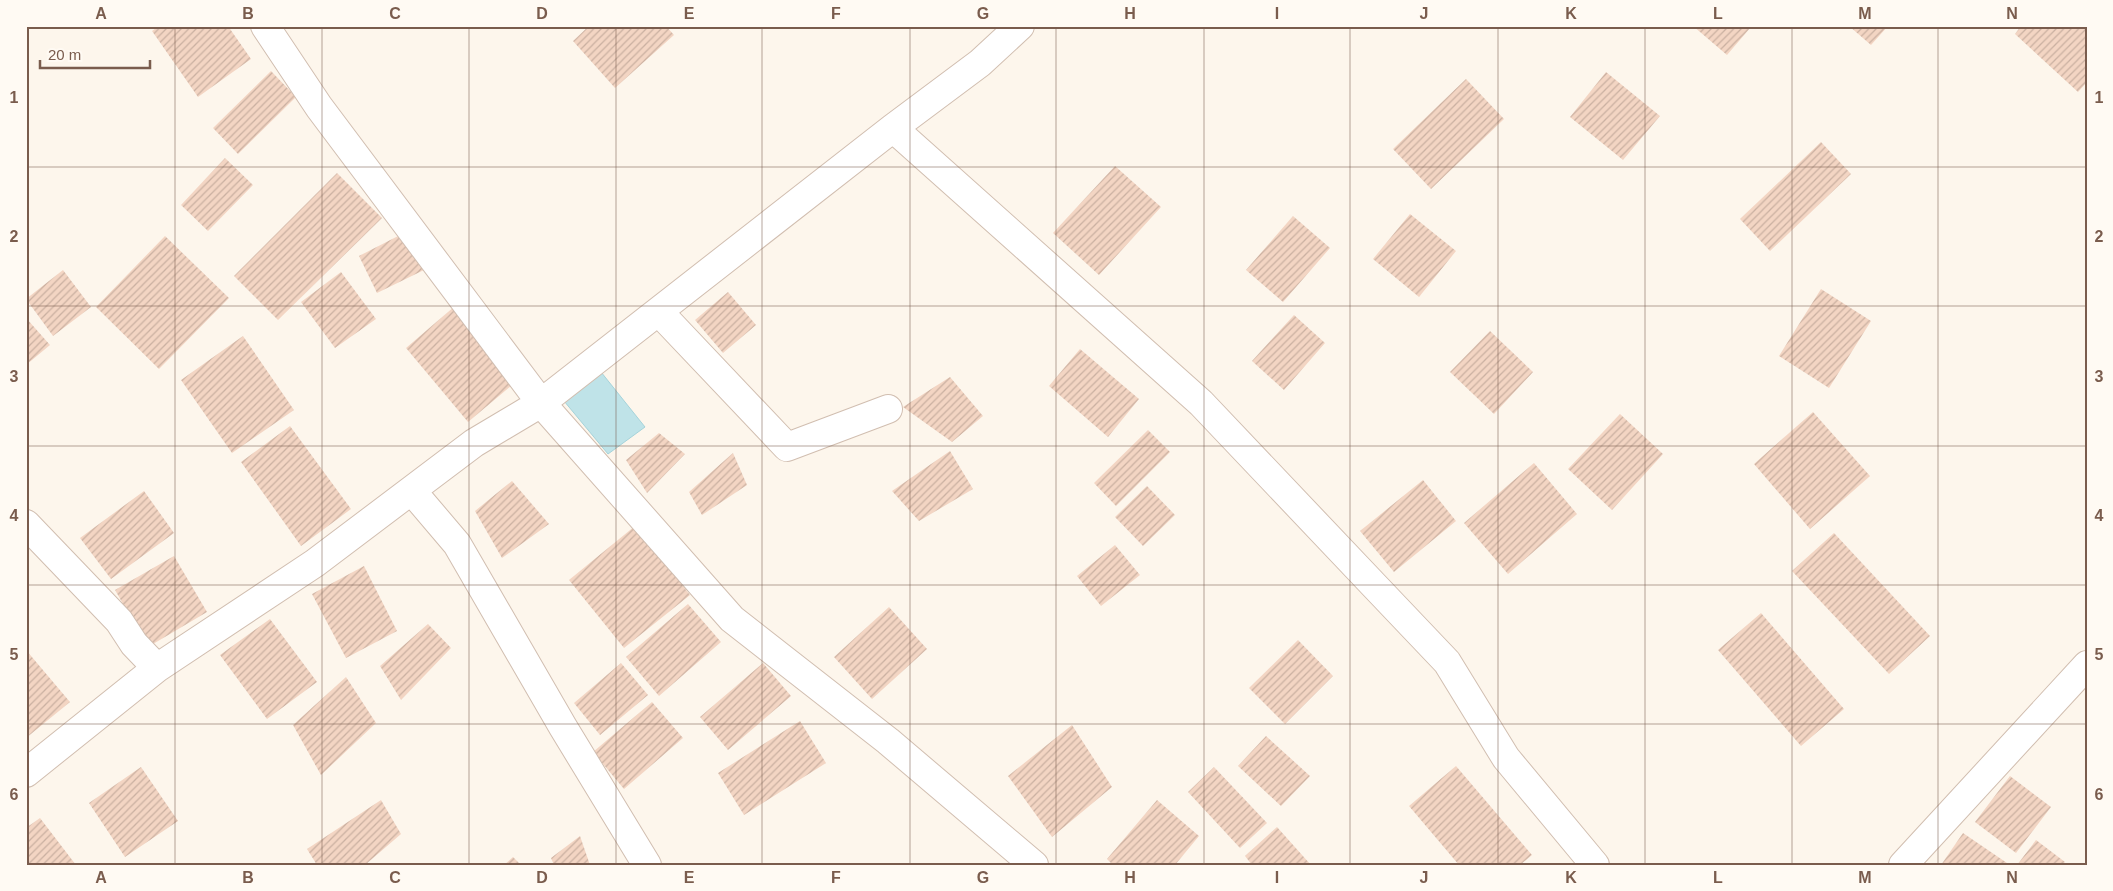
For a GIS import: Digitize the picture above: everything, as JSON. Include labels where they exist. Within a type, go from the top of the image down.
[{"type":"street","points":[[265,26],[319,106],[541,403],[732,619],[888,741],[1034,865]]},
{"type":"street","points":[[26,773],[156,668],[315,563],[474,444],[541,403],[893,128],[980,63],[1020,26]]},
{"type":"street","points":[[893,128],[1201,403],[1362,572],[1446,662],[1506,758],[1595,865]]},
{"type":"street","points":[[659,312],[788,447],[888,409]]},
{"type":"street","points":[[412,491],[457,544],[563,727],[647,865]]},
{"type":"street","points":[[26,524],[118,621],[134,644],[156,668]]},
{"type":"street","points":[[1903,865],[2087,665]]},
{"type":"water","points":[[601,372],[645,427],[608,454],[564,401]]},
{"type":"building","points":[[159,26],[228,26],[251,59],[198,97],[152,31]]},
{"type":"building","points":[[589,26],[666,26],[674,35],[615,88],[573,41]]},
{"type":"building","points":[[1693,26],[1750,26],[1751,27],[1727,55]]},
{"type":"building","points":[[1849,26],[1888,26],[1871,45]]},
{"type":"building","points":[[2021,26],[2087,26],[2087,82],[2078,92],[2015,34]]},
{"type":"building","points":[[271,71],[296,97],[238,154],[213,128]]},
{"type":"building","points":[[1606,72],[1660,116],[1623,160],[1570,117]]},
{"type":"building","points":[[1466,79],[1504,119],[1431,189],[1393,149]]},
{"type":"building","points":[[1821,142],[1851,174],[1770,251],[1740,219]]},
{"type":"building","points":[[225,158],[253,185],[208,231],[181,205]]},
{"type":"building","points":[[1115,166],[1161,207],[1099,275],[1053,233]]},
{"type":"building","points":[[337,173],[382,218],[278,320],[234,276]]},
{"type":"building","points":[[1410,214],[1456,251],[1419,297],[1373,259]]},
{"type":"building","points":[[1293,216],[1330,248],[1283,302],[1246,270]]},
{"type":"building","points":[[406,232],[424,270],[377,293],[359,256]]},
{"type":"building","points":[[165,236],[229,298],[159,369],[96,307]]},
{"type":"building","points":[[63,270],[91,307],[53,336],[26,299]]},
{"type":"building","points":[[341,272],[376,319],[335,348],[301,302]]},
{"type":"building","points":[[1821,289],[1871,321],[1829,388],[1779,356]]},
{"type":"building","points":[[728,292],[756,325],[723,353],[695,320]]},
{"type":"building","points":[[455,306],[517,381],[468,422],[406,348]]},
{"type":"building","points":[[1294,315],[1325,343],[1284,390],[1252,361]]},
{"type":"building","points":[[26,320],[50,345],[26,365]]},
{"type":"building","points":[[1490,331],[1533,372],[1494,414],[1450,372]]},
{"type":"building","points":[[243,336],[294,410],[232,453],[181,380]]},
{"type":"building","points":[[1080,349],[1139,399],[1108,437],[1049,386]]},
{"type":"building","points":[[950,377],[983,416],[952,442],[903,407]]},
{"type":"building","points":[[1813,412],[1870,476],[1810,529],[1754,464]]},
{"type":"building","points":[[1620,414],[1663,454],[1612,510],[1568,469]]},
{"type":"building","points":[[290,426],[351,509],[301,546],[241,462]]},
{"type":"building","points":[[1148,430],[1170,452],[1116,506],[1094,483]]},
{"type":"building","points":[[659,433],[685,454],[647,493],[626,460]]},
{"type":"building","points":[[950,451],[973,489],[919,521],[892,491]]},
{"type":"building","points":[[733,453],[747,485],[702,515],[689,492]]},
{"type":"building","points":[[1534,463],[1577,514],[1508,574],[1464,523]]},
{"type":"building","points":[[1423,480],[1456,521],[1394,572],[1360,531]]},
{"type":"building","points":[[512,481],[549,524],[502,558],[475,511]]},
{"type":"building","points":[[1147,486],[1175,515],[1143,546],[1115,517]]},
{"type":"building","points":[[144,491],[174,533],[111,579],[80,538]]},
{"type":"building","points":[[635,526],[690,595],[624,648],[569,580]]},
{"type":"building","points":[[1834,533],[1930,636],[1889,674],[1792,571]]},
{"type":"building","points":[[1115,545],[1140,575],[1101,606],[1077,576]]},
{"type":"building","points":[[174,556],[207,612],[148,647],[115,590]]},
{"type":"building","points":[[364,566],[397,631],[346,658],[312,594]]},
{"type":"building","points":[[688,604],[721,642],[659,696],[626,657]]},
{"type":"building","points":[[889,607],[927,649],[872,699],[834,657]]},
{"type":"building","points":[[1761,613],[1844,709],[1801,746],[1718,650]]},
{"type":"building","points":[[270,619],[317,682],[267,719],[220,655]]},
{"type":"building","points":[[428,624],[451,648],[401,700],[380,666]]},
{"type":"building","points":[[1298,640],[1333,676],[1285,724],[1249,688]]},
{"type":"building","points":[[26,650],[70,702],[26,738]]},
{"type":"building","points":[[621,663],[648,695],[600,735],[574,703]]},
{"type":"building","points":[[763,663],[791,696],[728,750],[700,717]]},
{"type":"building","points":[[346,677],[376,723],[321,775],[293,725]]},
{"type":"building","points":[[652,702],[683,738],[624,789],[593,752]]},
{"type":"building","points":[[800,721],[826,763],[744,815],[718,773]]},
{"type":"building","points":[[1072,725],[1112,787],[1052,837],[1008,776]]},
{"type":"building","points":[[1266,736],[1310,776],[1281,806],[1238,766]]},
{"type":"building","points":[[1456,766],[1532,855],[1520,865],[1459,865],[1409,806]]},
{"type":"building","points":[[141,767],[178,821],[125,857],[89,803]]},
{"type":"building","points":[[1214,767],[1267,823],[1240,848],[1188,792]]},
{"type":"building","points":[[2010,776],[2051,807],[2016,853],[1975,822]]},
{"type":"building","points":[[381,800],[401,834],[365,865],[317,865],[307,849]]},
{"type":"building","points":[[1157,800],[1199,836],[1175,865],[1113,865],[1107,859]]},
{"type":"building","points":[[40,818],[76,865],[26,865],[26,828]]},
{"type":"building","points":[[1277,827],[1311,865],[1252,865],[1245,856]]},
{"type":"building","points":[[1963,833],[2007,863],[2005,865],[1941,865]]},
{"type":"building","points":[[580,836],[590,865],[554,865],[551,858]]},
{"type":"building","points":[[2036,840],[2065,862],[2062,865],[2017,865]]},
{"type":"building","points":[[513,857],[521,865],[504,865]]}]
